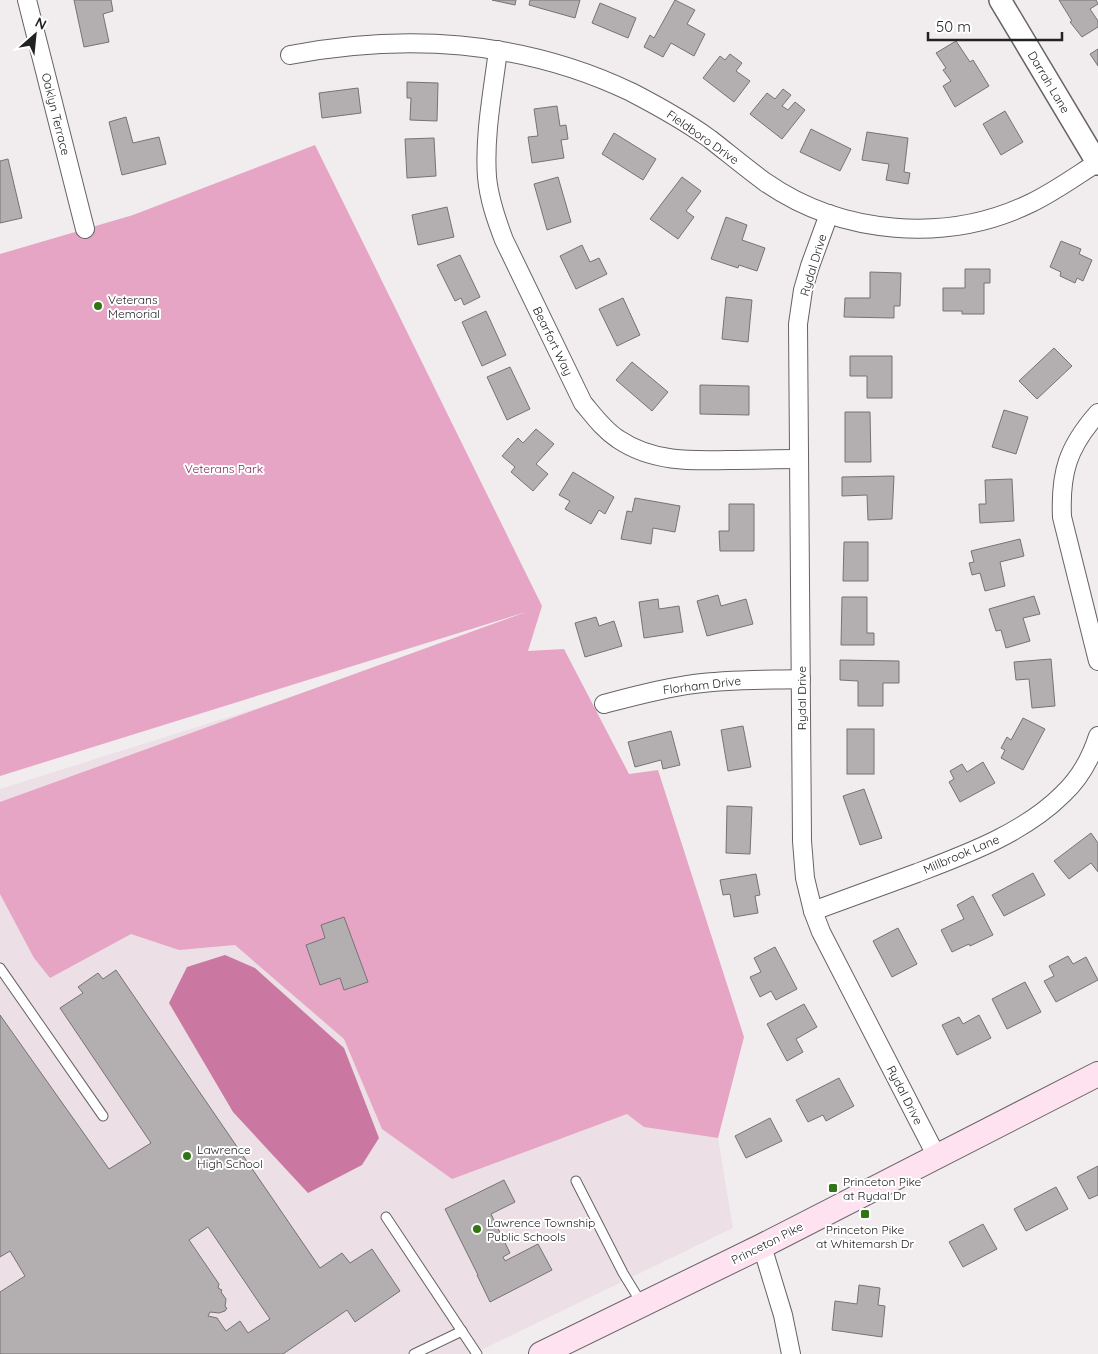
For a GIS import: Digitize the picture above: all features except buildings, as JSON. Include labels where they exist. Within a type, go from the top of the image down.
[{"type":"main road","name":"Princeton Pike","points":[[541,1354],[762,1246],[1098,1074]]},
{"type":"street","name":"Oaklyn Terrace","points":[[27,0],[85,229]]},
{"type":"street","name":"Darrah Lane","points":[[1000,0],[1098,163]]},
{"type":"street","name":"Fieldboro Drive","points":[[290,55],[365,44],[410,42],[458,44],[498,50],[562,66],[588,74],[630,92],[670,113],[708,138],[765,182],[798,201],[829,214],[863,224],[928,229],[961,225],[997,217],[1032,203],[1098,163]]},
{"type":"street","name":"Bearfort Way","points":[[498,50],[486,151],[487,178],[494,212],[504,240],[583,403],[599,423],[617,439],[635,449],[660,458],[683,461],[799,459]]},
{"type":"street","name":"Rydal Drive","points":[[829,214],[806,282],[798,324],[802,841],[805,878],[813,911],[821,932],[937,1156]]},
{"type":"street","points":[[1098,413],[1083,430],[1071,450],[1064,470],[1061,494],[1062,517],[1098,661]]},
{"type":"street","name":"Florham Drive","points":[[604,704],[647,692],[695,684],[744,680],[801,679]]},
{"type":"street","name":"Millbrook Lane","points":[[813,911],[970,853],[1004,836],[1036,816],[1063,795],[1081,774],[1093,752],[1098,736]]},
{"type":"street","points":[[762,1246],[783,1315],[791,1354]]},
{"type":"lane","points":[[0,968],[103,1116]]},
{"type":"lane","points":[[576,1181],[623,1273],[642,1305]]},
{"type":"lane","points":[[386,1217],[477,1354]]},
{"type":"lane","points":[[414,1354],[462,1331]]},
{"type":"shaded area","name":"Lawrence High School","points":[[451,647],[644,1127],[718,1138],[733,1228],[473,1354],[0,1354],[0,789]]},
{"type":"shaded area","points":[[225,955],[255,968],[344,1048],[379,1138],[362,1165],[308,1193],[233,1112],[169,1003],[187,967]]},
{"type":"green space","name":"Veterans Park","points":[[315,145],[542,606],[528,651],[564,649],[629,774],[658,770],[744,1037],[718,1138],[644,1127],[627,1114],[452,1179],[382,1129],[344,1039],[235,945],[179,950],[131,934],[50,978],[34,958],[0,894],[0,802],[526,612],[0,776],[0,254],[133,215]]},
{"type":"place","name":"Veterans Memorial","points":[[98,306]]},
{"type":"place","name":"Lawrence High School","points":[[187,1156]]},
{"type":"place","name":"Princeton Pike at Rydal Dr","points":[[833,1188]]},
{"type":"place","name":"Princeton Pike at Whitemarsh Dr","points":[[865,1214]]},
{"type":"place","name":"Lawrence Township Public Schools","points":[[477,1229]]}]
